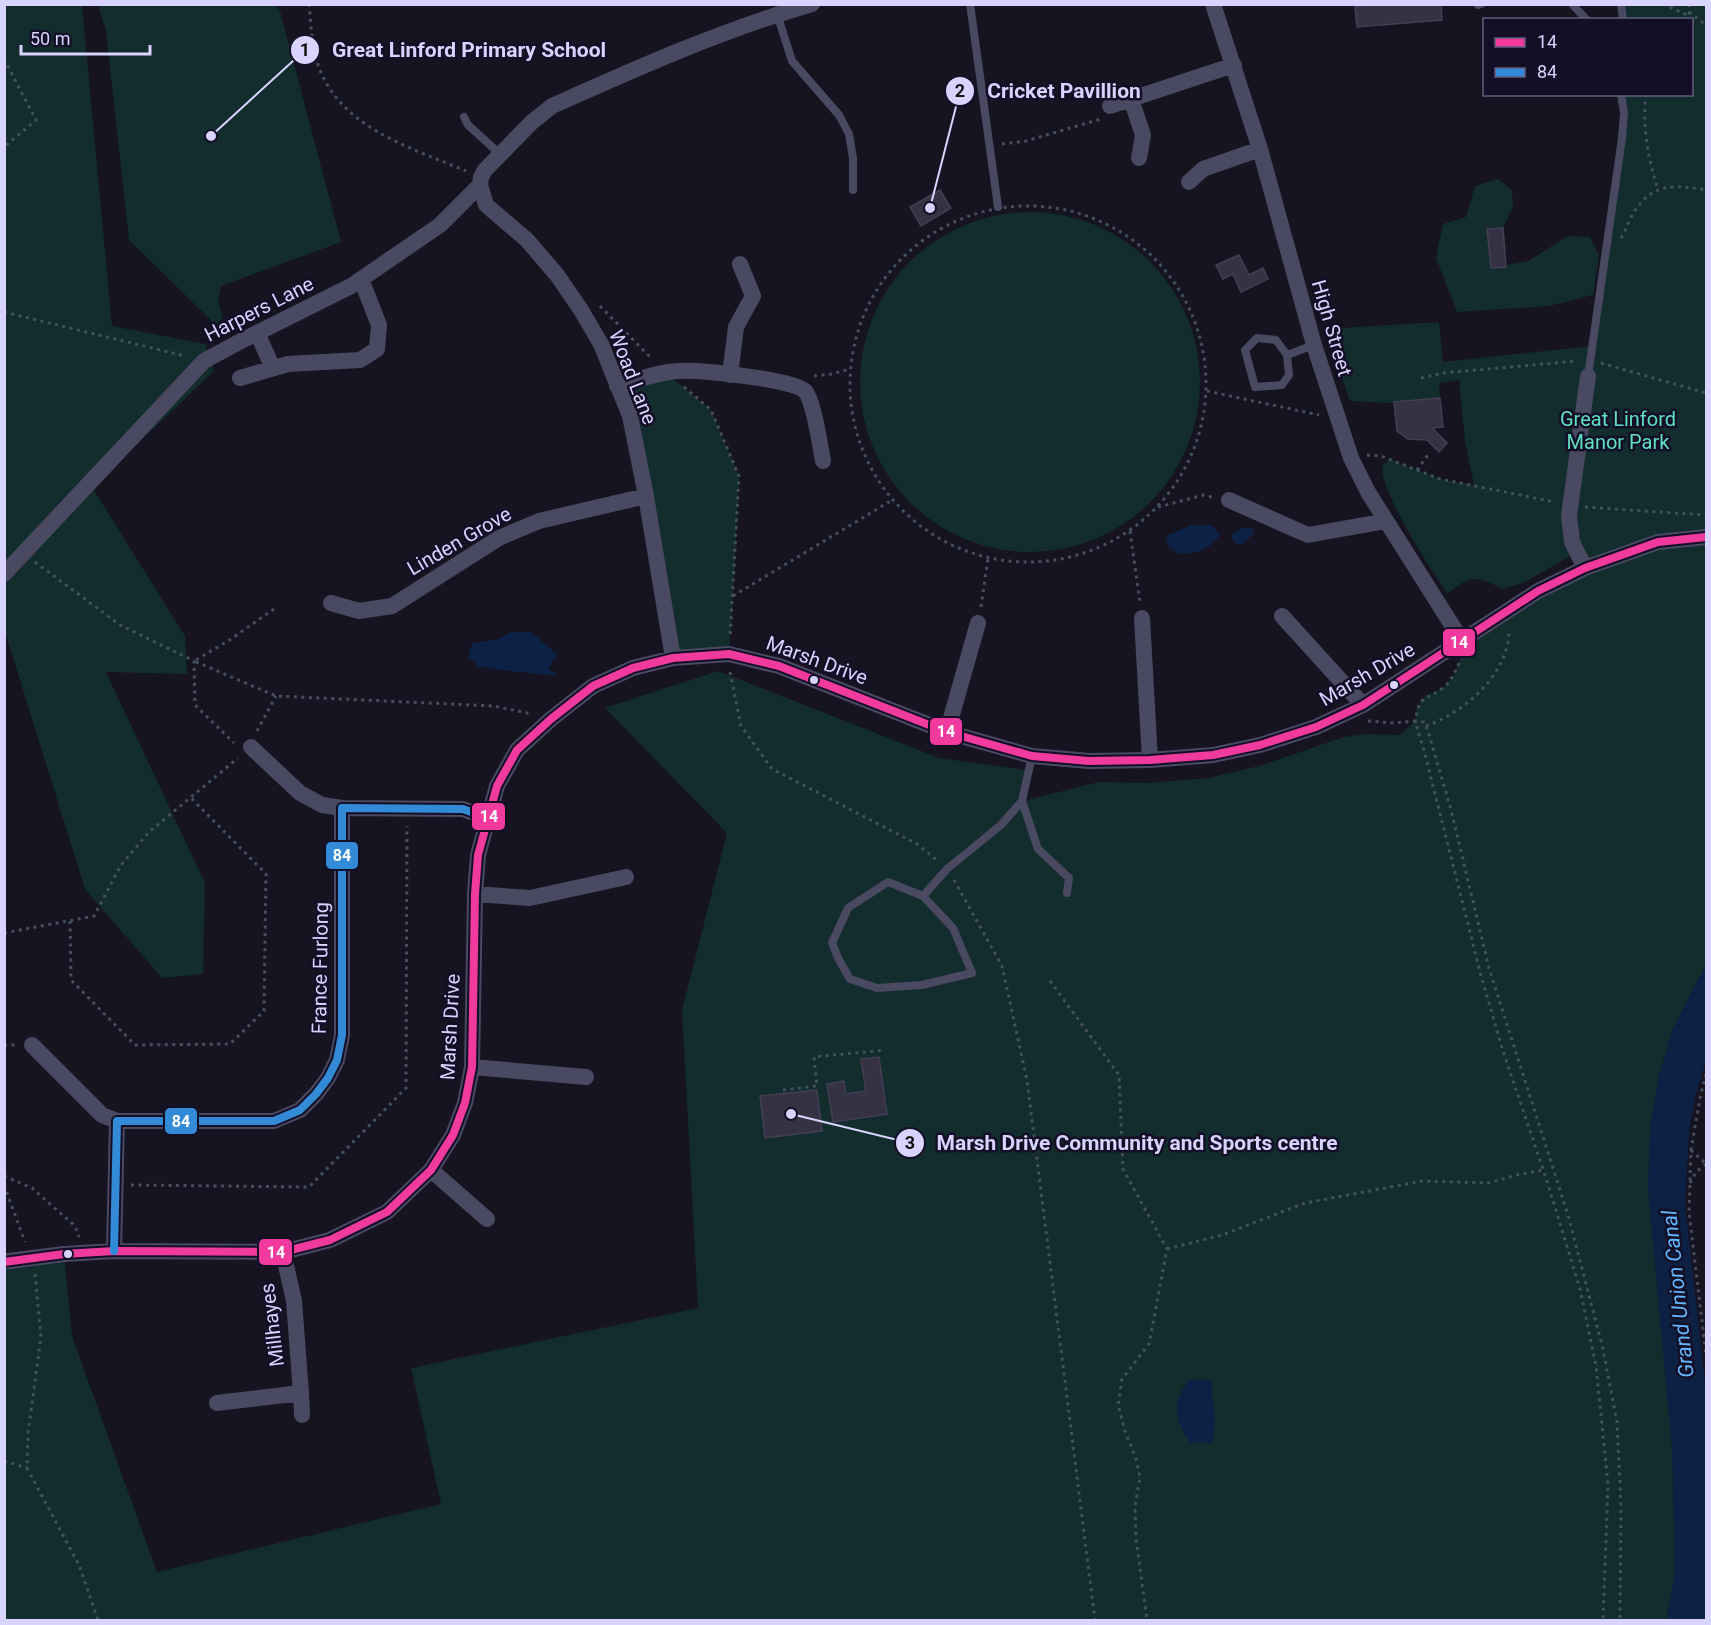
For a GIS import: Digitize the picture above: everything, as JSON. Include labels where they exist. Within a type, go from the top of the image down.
[{"type":"street","points":[[480,181],[500,154],[532,122],[552,106],[709,38],[812,4]]},
{"type":"street","name":"High Street","points":[[1213,4],[1260,149],[1314,345],[1351,458],[1368,492],[1462,641]]},
{"type":"street","points":[[1110,106],[1234,65]]},
{"type":"street","points":[[1131,99],[1143,135],[1139,158]]},
{"type":"street","points":[[1189,182],[1203,169],[1260,149]]},
{"type":"street","name":"Harpers Lane","points":[[4,574],[204,361],[361,279],[440,225],[480,181]]},
{"type":"street","name":"Woad Lane","points":[[480,181],[486,205],[526,240],[556,275],[581,310],[601,344],[630,416],[673,658]]},
{"type":"street","points":[[730,375],[736,327],[753,296],[740,264]]},
{"type":"street","points":[[240,378],[288,364],[360,360],[377,349],[379,325],[361,279]]},
{"type":"street","points":[[257,333],[273,368]]},
{"type":"street","points":[[1585,568],[1572,542],[1570,505],[1589,368]]},
{"type":"street","points":[[617,386],[680,371],[796,384],[806,391],[823,461]]},
{"type":"street","name":"Linden Grove","points":[[331,603],[359,611],[392,606],[499,538],[539,521],[646,496]]},
{"type":"street","points":[[1229,501],[1308,535],[1386,521]]},
{"type":"street","name":"Marsh Drive","points":[[7,1262],[63,1254],[114,1251],[283,1252],[330,1240],[387,1212],[430,1170],[453,1135],[465,1103],[472,1067],[475,894],[478,855],[497,786],[517,750],[551,719],[593,686],[633,668],[673,658],[729,654],[779,666],[947,732],[1032,756],[1089,761],[1150,760],[1214,755],[1260,745],[1316,727],[1356,708],[1538,591],[1585,568],[1658,542],[1707,537]]},
{"type":"street","points":[[1282,616],[1356,708]]},
{"type":"street","points":[[1142,618],[1145,637],[1150,760]]},
{"type":"street","points":[[947,732],[978,623]]},
{"type":"street","points":[[248,750],[300,793],[322,805],[342,808],[463,809],[487,818]]},
{"type":"street","name":"France Furlong","points":[[117,1121],[274,1120],[300,1110],[328,1078],[337,1060],[342,1035],[342,808]]},
{"type":"street","points":[[475,894],[530,898],[626,877]]},
{"type":"street","points":[[32,1045],[102,1115],[117,1121],[114,1251]]},
{"type":"street","points":[[472,1067],[586,1077]]},
{"type":"street","points":[[430,1170],[487,1219]]},
{"type":"street","name":"Millhayes","points":[[283,1252],[294,1301],[302,1415]]},
{"type":"street","name":"Millhayes","points":[[217,1404],[301,1393]]},
{"type":"lane","points":[[970,4],[998,207]]},
{"type":"lane","points":[[1572,4],[1585,18]]},
{"type":"lane","points":[[777,14],[792,61],[839,115],[849,134],[853,158],[853,190]]},
{"type":"lane","points":[[1589,368],[1624,113],[1623,96]]},
{"type":"lane","points":[[464,117],[468,125],[500,154]]},
{"type":"lane","points":[[1257,338],[1276,340],[1287,355],[1289,375],[1282,385],[1255,387],[1245,350],[1257,338]]},
{"type":"lane","points":[[1287,355],[1314,345]]},
{"type":"lane","points":[[923,896],[947,869],[1001,825],[1022,801],[1032,756]]},
{"type":"lane","points":[[1022,801],[1038,849],[1069,878],[1067,893]]},
{"type":"lane","points":[[888,882],[923,896],[953,928],[972,973],[922,984],[877,988],[850,980],[838,960],[832,943],[848,908],[888,882]]},
{"type":"path","points":[[309,4],[315,55],[327,85],[346,110],[373,130],[405,147],[480,181]]},
{"type":"path","points":[[1663,4],[1707,25]]},
{"type":"path","points":[[1689,4],[1689,16]]},
{"type":"path","points":[[4,59],[36,120],[4,147]]},
{"type":"path","points":[[1646,96],[1644,117],[1647,144],[1658,189]]},
{"type":"path","points":[[990,146],[1026,141],[1110,116],[1110,106]]},
{"type":"path","points":[[1604,268],[1634,213],[1645,198],[1658,189],[1676,186],[1707,190]]},
{"type":"path","points":[[1051,205],[1102,220],[1146,249],[1180,289],[1201,338],[1207,391],[1200,433],[1183,473],[1157,507],[1130,531],[1086,553],[1037,562],[988,558],[936,537],[892,500],[867,460],[852,416],[850,369],[864,312],[896,262],[943,226],[998,207],[1051,205]]},
{"type":"path","points":[[599,306],[666,373],[711,410],[739,476],[729,654],[731,681],[741,726],[772,769],[917,844],[947,869],[1002,966],[1027,1080],[1095,1620]]},
{"type":"path","points":[[4,312],[204,361]]},
{"type":"path","points":[[1421,378],[1443,373],[1589,368],[1707,393]]},
{"type":"path","points":[[1207,391],[1338,419]]},
{"type":"path","points":[[1417,471],[1430,452]]},
{"type":"path","points":[[1351,458],[1369,454],[1381,456],[1440,479],[1570,505],[1707,515]]},
{"type":"path","points":[[1157,507],[1204,495],[1229,501]]},
{"type":"path","points":[[734,596],[892,500]]},
{"type":"path","points":[[1130,531],[1142,618]]},
{"type":"path","points":[[24,554],[120,625],[194,661],[276,696],[494,706],[551,719]]},
{"type":"path","points":[[978,623],[988,558]]},
{"type":"path","points":[[194,661],[228,642],[274,609]]},
{"type":"path","points":[[1426,726],[1457,711],[1477,694],[1499,667],[1509,643],[1509,628],[1504,613]]},
{"type":"path","points":[[1462,641],[1460,660],[1453,677],[1443,688],[1424,697],[1417,707],[1415,721],[1502,1048],[1580,1289],[1596,1366],[1608,1484],[1602,1620]]},
{"type":"path","points":[[194,661],[195,705],[248,750]]},
{"type":"path","points":[[4,933],[94,916],[121,865],[149,832],[248,750],[276,696]]},
{"type":"path","points":[[1356,708],[1360,719],[1375,723],[1424,722],[1451,810],[1489,968],[1568,1215],[1603,1349],[1617,1422],[1621,1506],[1620,1620]]},
{"type":"path","points":[[70,921],[71,980],[135,1044],[230,1044],[264,1011],[266,874],[191,798]]},
{"type":"path","points":[[1050,981],[1119,1075],[1123,1169],[1167,1249],[1149,1344],[1122,1379],[1118,1405],[1140,1477],[1135,1507],[1136,1539],[1147,1620]]},
{"type":"path","points":[[783,1090],[817,1086],[814,1057],[885,1050]]},
{"type":"path","points":[[1707,1074],[1700,1098],[1691,1150],[1689,1184],[1689,1212],[1707,1355]]},
{"type":"path","points":[[1689,1184],[1696,1172],[1706,1164],[1691,1150]]},
{"type":"path","points":[[1167,1249],[1222,1235],[1305,1203],[1423,1181],[1488,1183],[1543,1170]]},
{"type":"path","points":[[4,1176],[32,1188],[75,1226],[85,1253]]},
{"type":"path","points":[[4,1185],[27,1248]]},
{"type":"path","points":[[34,1269],[42,1337],[28,1432],[27,1468],[79,1564],[98,1620]]},
{"type":"path","points":[[4,1461],[27,1468]]},
{"type":"green space","points":[[4,5],[82,5],[112,326],[205,344],[214,371],[92,487],[185,636],[187,674],[106,672],[205,883],[203,974],[162,978],[85,889],[5,632]]},
{"type":"green space","points":[[98,5],[276,5],[280,11],[341,242],[221,286],[218,301],[223,318],[215,324],[129,240],[106,31]]},
{"type":"green space","name":"Great Linford Manor Park","points":[[1621,5],[1706,5],[1706,964],[1673,1029],[1659,1076],[1650,1131],[1672,1448],[1674,1580],[1666,1620],[5,1620],[4,1262],[64,1254],[72,1336],[157,1572],[441,1504],[411,1368],[698,1308],[682,1010],[727,833],[605,708],[718,671],[939,758],[1028,770],[1023,801],[1099,782],[1147,783],[1209,778],[1259,766],[1344,737],[1365,734],[1400,735],[1415,721],[1417,707],[1424,697],[1443,688],[1453,677],[1460,660],[1462,641],[1585,569],[1576,553],[1525,582],[1503,589],[1486,581],[1474,579],[1463,583],[1447,594],[1396,509],[1383,475],[1383,464],[1392,460],[1440,479],[1474,485],[1465,441],[1459,380],[1439,383],[1440,398],[1388,403],[1350,401],[1325,329],[1439,322],[1443,362],[1592,346],[1625,96],[1693,96],[1693,18],[1623,18]]},
{"type":"green space","points":[[1498,179],[1512,190],[1513,207],[1503,228],[1487,230],[1491,268],[1528,261],[1568,236],[1590,237],[1599,255],[1593,295],[1549,306],[1457,312],[1436,258],[1443,224],[1466,217],[1475,186]]},
{"type":"green space","points":[[1030,212],[1063,216],[1095,225],[1124,241],[1150,262],[1171,288],[1187,317],[1196,349],[1200,382],[1196,415],[1187,447],[1171,476],[1150,502],[1124,523],[1095,539],[1063,548],[1030,552],[997,548],[965,539],[936,523],[910,502],[889,476],[873,447],[864,415],[860,382],[864,349],[873,317],[889,288],[910,262],[936,241],[965,225],[997,216]]},
{"type":"green space","points":[[666,373],[711,410],[739,476],[729,654],[673,658],[617,386]]},
{"type":"water","points":[[1192,525],[1212,525],[1220,534],[1208,547],[1197,551],[1179,554],[1169,547],[1166,536]]},
{"type":"water","points":[[1243,528],[1252,528],[1254,533],[1244,543],[1236,544],[1231,539],[1234,532]]},
{"type":"water","points":[[512,632],[531,632],[558,655],[548,668],[558,676],[478,666],[468,657],[472,643],[498,639]]},
{"type":"water","name":"Grand Union Canal","points":[[1706,964],[1706,1060],[1694,1102],[1689,1133],[1685,1205],[1706,1390],[1706,1619],[1666,1620],[1674,1580],[1672,1448],[1648,1189],[1650,1131],[1659,1076],[1673,1029]]},
{"type":"water","points":[[1189,1380],[1211,1380],[1215,1422],[1213,1443],[1191,1443],[1181,1427],[1177,1403]]},
{"type":"building","points":[[1377,4],[1441,4],[1442,20],[1357,27],[1355,7]]},
{"type":"building","points":[[940,190],[951,208],[921,226],[910,207]]},
{"type":"building","points":[[1503,228],[1506,267],[1491,268],[1487,229]]},
{"type":"building","points":[[1239,255],[1249,275],[1263,268],[1268,279],[1241,292],[1233,274],[1223,279],[1216,265]]},
{"type":"building","points":[[1440,398],[1443,427],[1432,428],[1447,443],[1439,452],[1427,440],[1408,439],[1397,431],[1394,402]]},
{"type":"building","points":[[879,1057],[887,1114],[833,1122],[827,1084],[844,1081],[846,1094],[866,1091],[861,1059]]},
{"type":"building","points":[[817,1090],[822,1131],[765,1138],[760,1096]]},
{"type":"transit line","name":"14","points":[[4,1262],[64,1254],[114,1251],[283,1252],[330,1240],[387,1212],[431,1170],[453,1135],[465,1103],[472,1067],[475,894],[478,855],[497,786],[517,750],[551,719],[593,686],[633,668],[673,658],[729,654],[779,666],[947,732],[1032,756],[1089,761],[1150,760],[1213,755],[1260,745],[1316,727],[1363,705],[1538,591],[1585,568],[1658,542],[1706,537]]},
{"type":"transit line","name":"84","points":[[114,1251],[117,1121],[274,1121],[300,1110],[328,1078],[337,1060],[342,1035],[342,808],[463,809],[487,818]]},
{"type":"place","name":"Great Linford Primary School","points":[[211,136]]},
{"type":"place","name":"Cricket Pavillion","points":[[930,208]]},
{"type":"place","name":"Marsh Drive Community and Sports centre","points":[[791,1114]]}]
